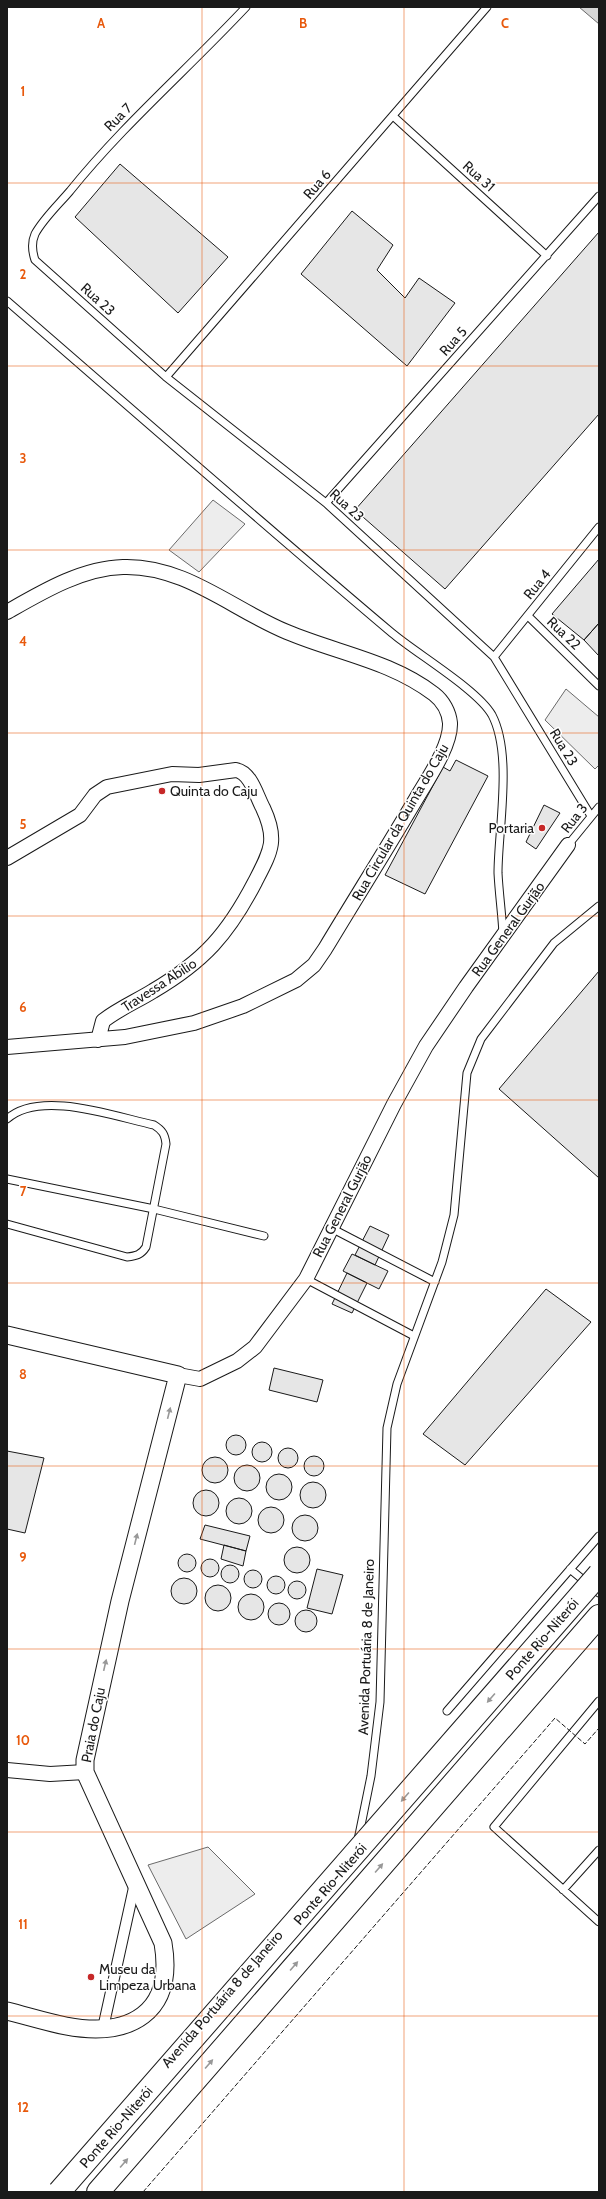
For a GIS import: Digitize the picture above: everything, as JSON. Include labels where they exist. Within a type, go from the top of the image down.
[{"type":"highway","name":"Ponte Rio-Niterói","points":[[59,2192],[599,1574]]},
{"type":"highway","name":"Ponte Rio-Niterói","points":[[98,2192],[599,1616]]},
{"type":"street","name":"Rua Circular da Quinta do Caju","points":[[7,612],[81,574],[124,566],[179,576],[204,588],[260,620],[290,633],[388,667],[435,695],[447,709],[450,724],[448,739],[441,754],[384,853],[325,949],[306,973],[243,1006],[194,1023],[125,1037],[7,1047]]},
{"type":"street","name":"Travessa Abilio","points":[[7,858],[80,815],[101,790],[107,787],[172,774],[199,775],[236,770],[244,773],[271,825],[272,841],[263,866],[231,923],[205,954],[169,982],[108,1017],[101,1026],[98,1040]]},
{"type":"street","name":"Rua General Gurjão","points":[[7,1335],[200,1379],[237,1361],[255,1347],[306,1279],[394,1104],[426,1046],[466,987],[568,845]]},
{"type":"street","name":"Praia do Caju","points":[[7,2011],[67,2026],[103,2028],[134,2022],[148,2012],[160,1996],[165,1979],[166,1961],[163,1943],[85,1772],[86,1747],[120,1601],[178,1375]]},
{"type":"street","points":[[7,1770],[50,1774],[85,1772]]},
{"type":"street","points":[[103,2028],[136,1882]]},
{"type":"lane","name":"Rua 7","points":[[35,260],[32,248],[36,233],[85,172],[110,143],[207,49],[246,7]]},
{"type":"lane","name":"Rua 6","points":[[166,377],[487,7]]},
{"type":"lane","name":"Rua 31","points":[[393,116],[547,256]]},
{"type":"lane","name":"Rua 5","points":[[326,503],[599,196]]},
{"type":"lane","name":"Rua 23","points":[[35,260],[166,377],[326,503],[494,657],[591,816]]},
{"type":"lane","points":[[7,301],[395,635],[468,691],[491,714],[497,727],[501,757],[502,814],[498,873],[504,936]]},
{"type":"lane","name":"Rua 4","points":[[494,657],[599,527]]},
{"type":"lane","name":"Rua 22","points":[[528,616],[599,686]]},
{"type":"lane","name":"Rua 3","points":[[568,845],[599,807]]},
{"type":"lane","name":"Avenida Portuária 8 de Janeiro","points":[[280,1951],[353,1867],[371,1776],[380,1702],[387,1428],[397,1384],[435,1282],[454,1215],[467,1073],[481,1039],[554,943],[599,906]]},
{"type":"lane","points":[[7,1119],[28,1109],[47,1106],[69,1106],[154,1125],[165,1135],[166,1144],[146,1247],[143,1253],[136,1256],[127,1257],[7,1224]]},
{"type":"lane","points":[[7,1179],[154,1208],[264,1236]]},
{"type":"lane","points":[[331,1228],[435,1282]]},
{"type":"lane","points":[[306,1279],[414,1336]]},
{"type":"lane","points":[[447,1711],[599,1536]]},
{"type":"lane","points":[[570,1569],[599,1593]]},
{"type":"lane","points":[[599,1702],[494,1827],[599,1922]]},
{"type":"lane","points":[[563,1890],[599,1850]]},
{"type":"shaded area","points":[[579,7],[599,7],[599,24]]},
{"type":"shaded area","points":[[213,500],[245,524],[199,572],[169,550]]},
{"type":"shaded area","points":[[566,689],[599,717],[599,765],[595,769],[545,720]]},
{"type":"shaded area","points":[[208,1847],[255,1894],[186,1939],[148,1865]]},
{"type":"building","points":[[120,164],[228,257],[178,313],[75,217]]},
{"type":"building","points":[[352,211],[393,245],[377,270],[405,298],[419,278],[455,303],[407,366],[301,274]]},
{"type":"building","points":[[599,232],[599,414],[445,589],[355,510]]},
{"type":"building","points":[[599,559],[599,623],[584,640],[552,614]]},
{"type":"building","points":[[599,623],[599,656],[584,640]]},
{"type":"building","points":[[456,760],[488,776],[425,894],[385,875],[443,767],[450,771]]},
{"type":"building","name":"Portaria","points":[[544,805],[560,813],[536,849],[526,842]]},
{"type":"building","points":[[599,971],[599,1178],[499,1089]]},
{"type":"building","points":[[370,1226],[389,1235],[375,1265],[355,1255]]},
{"type":"building","points":[[352,1254],[388,1271],[379,1289],[343,1271]]},
{"type":"building","points":[[347,1273],[367,1283],[352,1313],[332,1304]]},
{"type":"building","points":[[546,1289],[591,1322],[465,1465],[423,1434]]},
{"type":"building","points":[[274,1368],[323,1380],[317,1402],[269,1390]]},
{"type":"building","points":[[232,1435],[240,1435],[246,1441],[246,1449],[240,1455],[232,1455],[226,1449],[226,1441]]},
{"type":"building","points":[[258,1442],[266,1442],[272,1448],[272,1456],[266,1462],[258,1462],[252,1456],[252,1448]]},
{"type":"building","points":[[284,1448],[292,1448],[298,1454],[298,1462],[292,1468],[284,1468],[278,1462],[278,1454]]},
{"type":"building","points":[[7,1451],[44,1458],[25,1533],[7,1529]]},
{"type":"building","points":[[310,1456],[318,1456],[324,1462],[324,1470],[318,1476],[310,1476],[304,1470],[304,1462]]},
{"type":"building","points":[[215,1457],[224,1461],[228,1470],[224,1479],[215,1483],[206,1479],[202,1470],[206,1461]]},
{"type":"building","points":[[247,1465],[256,1469],[260,1478],[256,1487],[247,1491],[238,1487],[234,1478],[238,1469]]},
{"type":"building","points":[[279,1474],[288,1478],[292,1487],[288,1496],[279,1500],[270,1496],[266,1487],[270,1478]]},
{"type":"building","points":[[313,1482],[322,1486],[326,1495],[322,1504],[313,1508],[304,1504],[300,1495],[304,1486]]},
{"type":"building","points":[[206,1490],[215,1494],[219,1503],[215,1512],[206,1516],[197,1512],[193,1503],[197,1494]]},
{"type":"building","points":[[239,1498],[248,1502],[252,1511],[248,1520],[239,1524],[230,1520],[226,1511],[230,1502]]},
{"type":"building","points":[[271,1507],[280,1511],[284,1520],[280,1529],[271,1533],[262,1529],[258,1520],[262,1511]]},
{"type":"building","points":[[305,1515],[314,1519],[318,1528],[314,1537],[305,1541],[296,1537],[292,1528],[296,1519]]},
{"type":"building","points":[[205,1525],[250,1536],[246,1551],[200,1539]]},
{"type":"building","points":[[224,1545],[246,1551],[243,1566],[221,1559]]},
{"type":"building","points":[[297,1547],[306,1551],[310,1560],[306,1569],[297,1573],[288,1569],[284,1560],[288,1551]]},
{"type":"building","points":[[187,1554],[193,1557],[196,1563],[193,1569],[187,1572],[181,1569],[178,1563],[181,1557]]},
{"type":"building","points":[[210,1559],[216,1562],[219,1568],[216,1574],[210,1577],[204,1574],[201,1568],[204,1562]]},
{"type":"building","points":[[230,1565],[236,1568],[239,1574],[236,1580],[230,1583],[224,1580],[221,1574],[224,1568]]},
{"type":"building","points":[[317,1569],[343,1575],[332,1614],[307,1608]]},
{"type":"building","points":[[253,1570],[259,1573],[262,1579],[259,1585],[253,1588],[247,1585],[244,1579],[247,1573]]},
{"type":"building","points":[[276,1576],[282,1579],[285,1585],[282,1591],[276,1594],[270,1591],[267,1585],[270,1579]]},
{"type":"building","points":[[184,1578],[193,1582],[197,1591],[193,1600],[184,1604],[175,1600],[171,1591],[175,1582]]},
{"type":"building","points":[[297,1581],[303,1584],[306,1590],[303,1596],[297,1599],[291,1596],[288,1590],[291,1584]]},
{"type":"building","points":[[218,1585],[227,1589],[231,1598],[227,1607],[218,1611],[209,1607],[205,1598],[209,1589]]},
{"type":"building","points":[[251,1594],[260,1598],[264,1607],[260,1616],[251,1620],[242,1616],[238,1607],[242,1598]]},
{"type":"building","points":[[279,1603],[287,1606],[290,1614],[287,1622],[279,1625],[271,1622],[268,1614],[271,1606]]},
{"type":"building","points":[[306,1610],[314,1613],[317,1621],[314,1629],[306,1632],[298,1629],[295,1621],[298,1613]]},
{"type":"fence","points":[[143,2192],[555,1718],[585,1744],[599,1728]]},
{"type":"place","name":"Quinta do Caju","points":[[162,791]]},
{"type":"place","name":"Portaria","points":[[542,828]]},
{"type":"place","name":"Museu da Limpeza Urbana","points":[[91,1977]]}]
